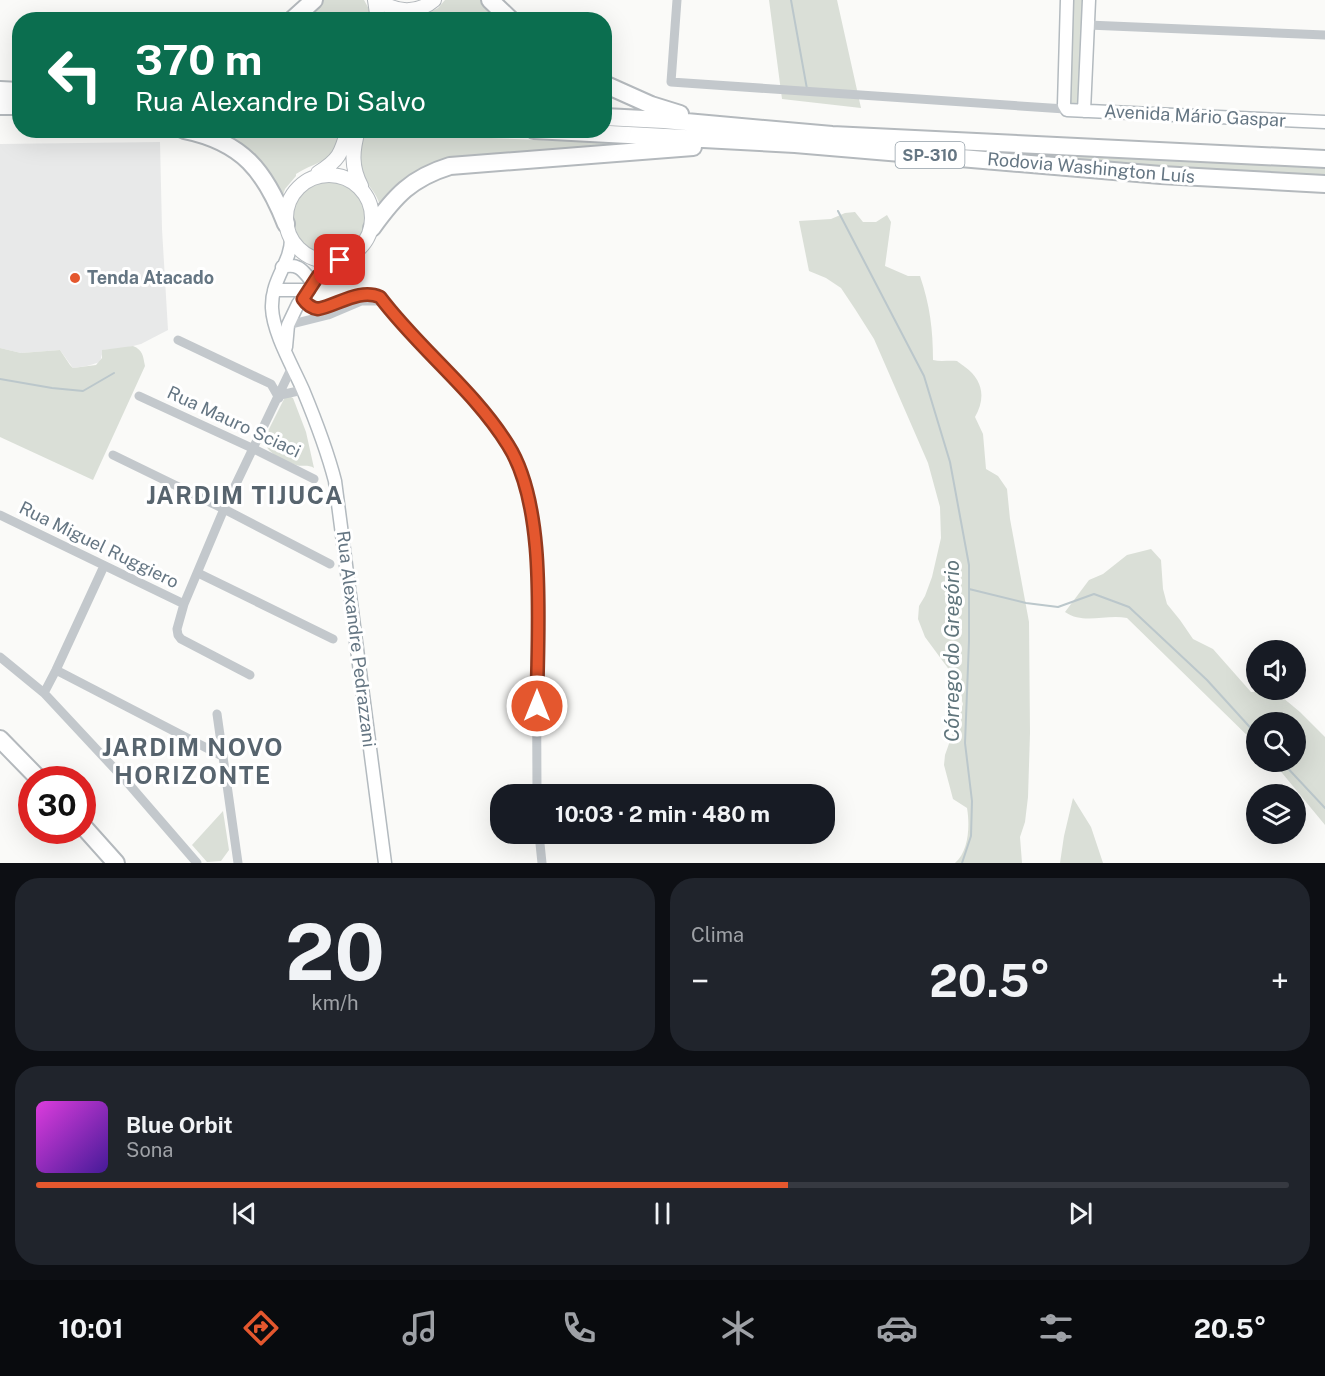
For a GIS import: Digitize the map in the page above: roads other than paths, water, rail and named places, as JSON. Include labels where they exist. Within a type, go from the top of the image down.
[{"type":"highway","points":[[301,12],[314,0]]},
{"type":"highway","points":[[490,0],[503,12]]},
{"type":"highway","points":[[612,88],[668,112],[739,128]]},
{"type":"highway","name":"Rodovia Washington Luís","points":[[612,117],[888,138],[1325,159]]},
{"type":"highway","name":"Rodovia Washington Luís","points":[[612,134],[795,144],[1161,174],[1325,184]]},
{"type":"highway","points":[[207,138],[224,144],[250,162],[271,188],[289,232]]},
{"type":"highway","points":[[372,228],[389,204],[411,183],[450,166],[695,147],[795,144]]},
{"type":"highway","points":[[0,739],[26,766]]},
{"type":"highway","points":[[96,841],[116,863]]},
{"type":"main road","points":[[377,0],[399,10],[414,10],[434,0]]},
{"type":"main road","points":[[348,138],[348,147],[355,174],[370,202],[373,215],[372,228],[360,249],[351,256],[326,261],[312,258],[300,250],[289,232],[286,213],[293,193],[310,178],[333,164],[348,147],[353,138]]},
{"type":"main road","points":[[310,178],[324,174],[339,175],[352,181],[363,191]]},
{"type":"street","points":[[677,0],[671,82],[1065,109],[1067,0]]},
{"type":"street","points":[[1084,111],[1089,0]]},
{"type":"street","points":[[1088,25],[1325,35]]},
{"type":"street","name":"Avenida Mário Gaspar","points":[[1065,109],[1325,122]]},
{"type":"street","name":"Rua Alexandre Pedrazzani","points":[[289,232],[291,250],[282,267],[272,296],[273,322],[330,459],[335,481],[385,863]]},
{"type":"street","name":"Rua Alexandre Pedrazzani","points":[[286,351],[286,337],[291,316],[318,276],[340,260]]},
{"type":"street","points":[[282,267],[293,265],[303,269],[309,306],[318,309],[363,294],[377,296],[491,422],[509,447],[527,493],[537,550],[537,784]]},
{"type":"street","points":[[274,290],[308,291]]},
{"type":"street","points":[[272,311],[288,325],[328,315],[361,301],[383,302]]},
{"type":"street","points":[[178,340],[271,384],[280,396]]},
{"type":"street","points":[[250,675],[182,639],[177,634],[177,629],[184,604],[224,509],[292,367]]},
{"type":"street","points":[[280,396],[303,390]]},
{"type":"street","name":"Rua Mauro Sciaci","points":[[139,396],[314,479]]},
{"type":"street","points":[[113,454],[330,564]]},
{"type":"street","name":"Rua Miguel Ruggiero","points":[[0,515],[184,604]]},
{"type":"street","points":[[44,693],[104,566]]},
{"type":"street","points":[[198,573],[333,639]]},
{"type":"street","points":[[0,657],[44,693],[127,782],[197,863]]},
{"type":"street","points":[[56,670],[222,756]]},
{"type":"street","points":[[217,714],[235,860]]},
{"type":"street","points":[[540,844],[542,863]]},
{"type":"waterway","name":"Córrego do Gregório","points":[[791,0],[807,89]]},
{"type":"waterway","name":"Córrego do Gregório","points":[[838,211],[924,376],[950,462],[969,565],[965,743],[972,801],[971,836],[962,863]]},
{"type":"waterway","points":[[0,379],[83,391],[114,373]]},
{"type":"waterway","points":[[969,589],[1026,603],[1058,607],[1094,594],[1129,607],[1207,680],[1246,723]]},
{"type":"waterway","points":[[1291,772],[1325,808]]},
{"type":"place","name":"Tenda Atacado","points":[[75,278]]},
{"type":"district","name":"JARDIM TIJUCA","points":[[245,496]]},
{"type":"district","name":"JARDIM NOVO HORIZONTE","points":[[193,762]]}]
